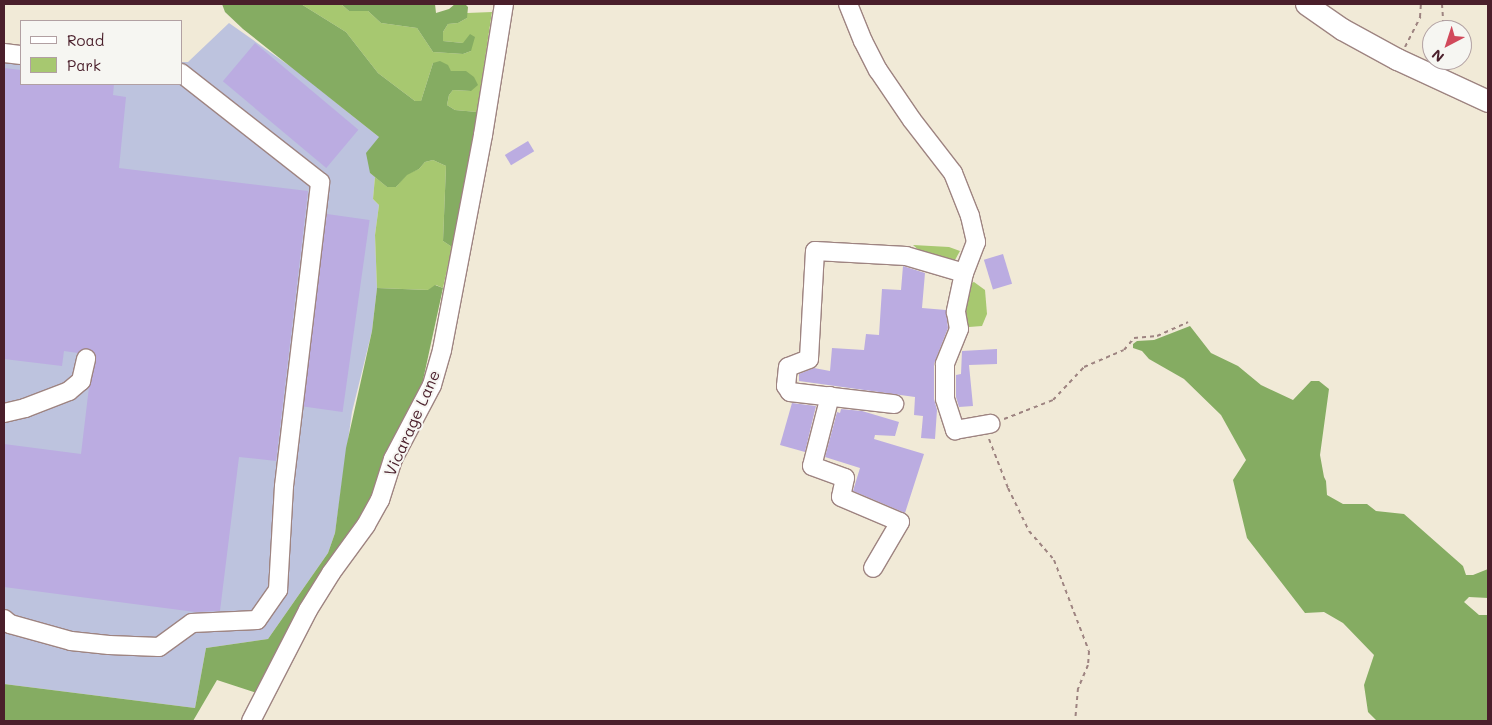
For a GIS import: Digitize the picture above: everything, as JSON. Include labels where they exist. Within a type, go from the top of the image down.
[{"type":"main road","points":[[1306,4],[1342,30],[1397,59],[1488,101]]},
{"type":"street","name":"Vicarage Lane","points":[[251,721],[308,610],[330,573],[366,525],[380,500],[393,459],[432,385],[442,350],[483,135],[504,4]]},
{"type":"street","points":[[848,4],[863,41],[878,70],[912,120],[953,173],[962,194],[976,242],[964,273],[956,312],[959,329],[944,364],[945,399],[955,430],[988,428]]},
{"type":"street","points":[[4,53],[20,55]]},
{"type":"street","points":[[4,619],[10,624],[71,641],[109,646],[159,647],[192,623],[257,620],[278,590],[284,486],[320,182],[182,74]]},
{"type":"street","points":[[894,404],[790,392],[786,386],[788,367],[809,359],[815,251],[906,256],[964,273]]},
{"type":"street","points":[[4,412],[25,408],[70,391],[81,381],[86,359]]},
{"type":"street","points":[[830,396],[812,466],[845,478],[841,497],[900,522],[872,568]]},
{"type":"path","points":[[1397,59],[1420,17],[1421,4]]},
{"type":"path","points":[[1442,4],[1443,20]]},
{"type":"path","points":[[1075,721],[1078,688],[1088,665],[1089,651],[1054,560],[1029,531],[1008,488],[988,428],[1053,400],[1084,367],[1124,350],[1134,338],[1157,336],[1188,322]]},
{"type":"shaded area","points":[[229,23],[294,69],[379,137],[370,173],[375,177],[373,199],[379,205],[375,235],[377,288],[372,331],[352,412],[335,533],[328,553],[268,639],[206,648],[195,708],[4,684],[4,45],[20,47],[20,85],[182,85],[182,62],[188,62]]},
{"type":"green space","points":[[222,4],[301,4],[346,32],[378,73],[415,101],[421,101],[433,63],[440,61],[448,65],[451,71],[466,71],[474,77],[478,85],[471,91],[453,90],[449,95],[447,105],[455,110],[477,112],[472,153],[452,247],[443,241],[446,166],[433,160],[425,162],[419,169],[407,175],[396,187],[387,187],[370,173],[366,153],[379,137],[243,29],[225,12]]},
{"type":"green space","points":[[301,4],[341,4],[349,11],[368,11],[381,23],[417,28],[433,52],[463,54],[471,51],[463,43],[443,41],[443,32],[448,24],[458,23],[467,18],[467,13],[492,12],[477,112],[455,110],[447,105],[449,95],[453,90],[471,91],[451,71],[433,63],[421,101],[415,101],[378,73],[346,32]]},
{"type":"green space","points":[[341,4],[435,4],[436,13],[449,9],[455,4],[465,4],[468,7],[467,18],[458,23],[448,24],[443,32],[443,41],[463,43],[470,34],[475,37],[471,51],[463,54],[433,52],[417,28],[381,23],[368,11],[349,11]]},
{"type":"green space","points":[[433,160],[446,166],[443,241],[452,247],[443,288],[436,285],[429,290],[377,288],[375,235],[379,205],[373,199],[375,177],[387,187],[396,187],[407,174],[419,169],[425,162]]},
{"type":"green space","points":[[913,245],[949,247],[960,251],[955,260],[946,263],[928,258]]},
{"type":"green space","points":[[974,282],[985,290],[987,314],[982,326],[969,327],[960,319],[962,287]]},
{"type":"green space","points":[[435,285],[443,288],[420,394],[375,493],[257,693],[217,680],[193,721],[4,721],[4,684],[195,708],[206,648],[268,639],[328,553],[335,533],[346,448],[372,331],[377,288],[428,290]]},
{"type":"green space","points":[[1190,326],[1211,353],[1238,366],[1261,385],[1293,400],[1311,381],[1319,381],[1329,389],[1320,455],[1327,495],[1343,504],[1367,504],[1376,511],[1404,514],[1463,566],[1466,575],[1473,575],[1488,569],[1488,598],[1469,597],[1464,602],[1479,615],[1488,615],[1488,721],[1377,721],[1368,712],[1364,685],[1374,655],[1343,623],[1324,612],[1305,613],[1247,538],[1233,480],[1246,460],[1221,415],[1184,379],[1149,359],[1142,351],[1133,348],[1133,344],[1137,341],[1154,340]]},
{"type":"building","points":[[255,43],[358,130],[326,168],[223,81]]},
{"type":"building","points":[[4,68],[20,70],[20,85],[114,85],[113,95],[126,97],[119,168],[308,191],[276,461],[239,457],[220,611],[195,612],[4,587],[4,444],[81,454],[89,387],[96,361],[94,352],[88,349],[78,353],[64,351],[62,366],[4,359]]},
{"type":"building","points":[[528,141],[534,151],[511,165],[505,155]]},
{"type":"building","points":[[327,214],[370,220],[343,412],[300,406]]},
{"type":"building","points":[[1003,254],[1012,284],[993,289],[984,260]]},
{"type":"building","points":[[903,266],[925,273],[922,308],[946,310],[948,328],[934,364],[934,399],[937,410],[935,439],[921,438],[923,416],[914,415],[915,397],[799,381],[799,374],[814,368],[830,371],[832,348],[864,350],[866,334],[879,335],[882,289],[901,290]]},
{"type":"building","points":[[997,349],[997,364],[969,365],[973,406],[959,407],[956,397],[956,375],[961,374],[962,351]]},
{"type":"building","points":[[792,403],[816,406],[805,452],[780,445]]},
{"type":"building","points":[[841,409],[862,411],[899,422],[895,436],[875,435],[874,439],[924,454],[905,513],[853,491],[860,468],[825,457],[837,412],[840,413]]}]
